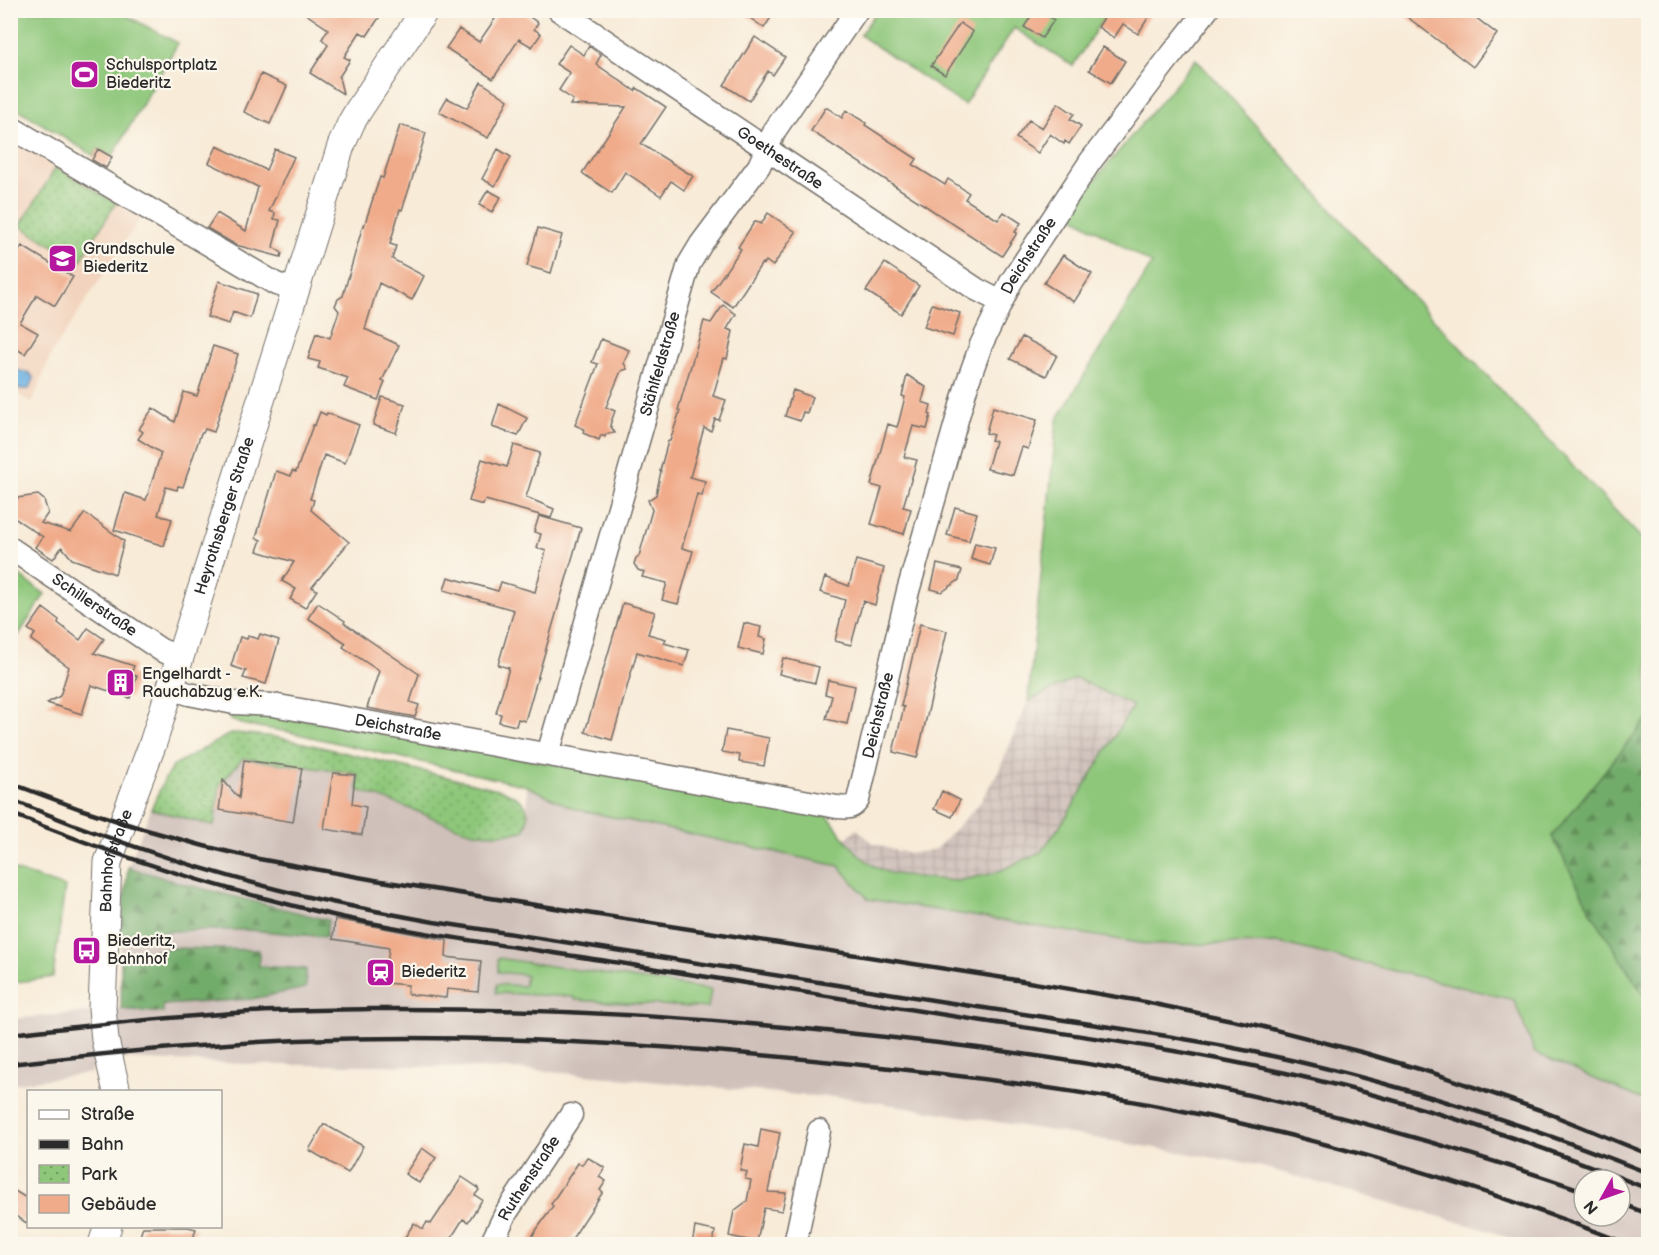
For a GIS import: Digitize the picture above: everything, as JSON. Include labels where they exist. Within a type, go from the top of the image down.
[{"type":"street","name":"Heyrothsberger Straße","points":[[153,743],[341,147],[351,123],[425,10]]},
{"type":"street","name":"Goethestraße","points":[[559,10],[976,289],[1001,302]]},
{"type":"street","name":"Stählfeldstraße","points":[[548,754],[689,264],[701,244],[759,166],[775,130],[857,10]]},
{"type":"street","name":"Deichstraße","points":[[171,688],[234,703],[273,705],[837,807],[850,808],[855,805],[908,591],[968,381],[981,345],[1011,282],[1090,162],[1207,10]]},
{"type":"street","points":[[10,127],[276,284],[296,290]]},
{"type":"street","name":"Schillerstraße","points":[[10,548],[161,650],[180,658]]},
{"type":"street","name":"Bahnhofstraße","points":[[117,1090],[105,1040],[102,1008],[108,862],[153,743]]},
{"type":"street","name":"Ruthenstraße","points":[[492,1245],[507,1213],[571,1115]]},
{"type":"street","points":[[795,1245],[819,1131]]},
{"type":"street","points":[[102,1244],[108,1228]]},
{"type":"shaded area","name":"Grundschule Biederitz","points":[[10,135],[142,215],[52,353],[32,403],[11,390]]},
{"type":"shaded area","points":[[1076,678],[1133,706],[1064,820],[1041,852],[995,873],[957,881],[889,873],[860,856],[845,839],[857,829],[873,843],[896,851],[915,853],[936,849],[979,804],[1000,768],[1028,701]]},
{"type":"shaded area","points":[[243,758],[358,774],[412,809],[454,827],[528,821],[527,786],[575,809],[839,866],[868,899],[1152,945],[1280,943],[1514,1001],[1535,1053],[1648,1102],[1648,1244],[1525,1244],[1490,1231],[1252,1164],[851,1098],[532,1070],[385,1065],[269,1065],[127,1059],[94,1063],[91,1073],[11,1084],[10,1019],[121,1009],[120,934],[128,867],[151,809],[214,826],[220,785]]},
{"type":"green space","name":"Schulsportplatz Biederitz","points":[[10,11],[118,11],[178,43],[112,157],[98,149],[94,156],[11,105]]},
{"type":"green space","points":[[877,11],[1108,11],[1073,66],[1014,28],[964,105],[860,35]]},
{"type":"green space","points":[[1196,59],[1366,248],[1648,545],[1648,718],[1552,836],[1593,915],[1648,1002],[1648,1102],[1535,1053],[1514,1000],[1280,943],[1152,945],[868,899],[839,866],[575,809],[527,786],[230,720],[232,712],[262,712],[826,813],[860,856],[889,873],[957,881],[995,873],[1041,852],[1064,820],[1133,706],[1076,678],[1028,701],[1057,420],[1152,264],[1067,213]]},
{"type":"green space","points":[[56,167],[116,203],[80,262],[20,226]]},
{"type":"green space","points":[[11,570],[45,594],[11,647]]},
{"type":"green space","points":[[1648,718],[1648,1002],[1593,915],[1552,836]]},
{"type":"green space","points":[[236,733],[276,737],[304,743],[502,790],[525,805],[527,823],[524,831],[507,834],[478,833],[453,826],[358,790],[358,774],[243,758],[220,785],[214,826],[151,809],[165,778],[174,765],[228,735]]},
{"type":"green space","points":[[128,867],[176,882],[328,920],[326,937],[248,930],[120,934]]},
{"type":"green space","points":[[11,869],[65,887],[53,977],[11,983]]},
{"type":"green space","points":[[173,948],[259,950],[259,966],[306,969],[306,988],[252,999],[163,1005],[163,1013],[121,1009],[121,956]]},
{"type":"green space","points":[[498,958],[711,990],[708,1008],[496,993],[497,984],[524,986],[526,975],[498,972]]},
{"type":"water","points":[[15,370],[30,373],[34,379],[29,389],[21,389],[13,384],[11,374]]},
{"type":"building","points":[[300,10],[384,10],[367,36],[360,32],[344,57],[350,60],[339,77],[343,94],[310,73],[328,45],[322,39],[328,29]]},
{"type":"building","points":[[501,10],[520,10],[538,23],[534,29],[541,34],[532,47],[519,39],[493,79],[446,48],[459,29],[479,42]]},
{"type":"building","points":[[739,10],[776,10],[764,28]]},
{"type":"building","points":[[1035,10],[1039,10],[1054,20],[1042,38],[1024,27]]},
{"type":"building","points":[[1103,10],[1153,10],[1138,34],[1123,24],[1114,38],[1098,27],[1107,13]]},
{"type":"building","points":[[1398,10],[1466,10],[1497,34],[1473,67]]},
{"type":"building","points":[[960,23],[973,32],[945,75],[931,66]]},
{"type":"building","points":[[755,37],[785,57],[773,75],[768,71],[749,101],[724,85]]},
{"type":"building","points":[[569,45],[584,55],[589,46],[601,55],[596,64],[635,91],[637,88],[666,107],[641,144],[693,176],[684,190],[671,181],[661,196],[625,172],[612,193],[582,173],[626,107],[570,105],[573,100],[559,90],[570,73],[556,64]]},
{"type":"building","points":[[1103,47],[1125,61],[1111,83],[1089,70]]},
{"type":"building","points":[[261,74],[287,86],[270,124],[244,112]]},
{"type":"building","points":[[481,82],[508,100],[488,138],[439,112],[447,98],[467,108]]},
{"type":"building","points":[[1058,103],[1074,114],[1070,119],[1081,126],[1069,144],[1065,141],[1064,144],[1050,134],[1038,153],[1016,138],[1029,120],[1042,128]]},
{"type":"building","points":[[826,107],[842,118],[846,110],[866,123],[865,125],[917,159],[913,165],[945,185],[948,179],[969,193],[965,199],[998,220],[1004,212],[1021,223],[1002,256],[811,131]]},
{"type":"building","points":[[400,125],[426,133],[390,244],[396,246],[392,259],[424,276],[412,300],[379,283],[365,329],[399,345],[382,381],[385,382],[378,400],[344,387],[348,378],[318,368],[320,362],[308,359],[316,333],[330,338],[339,311],[335,306],[338,299],[343,296],[363,225],[380,177],[383,178]]},
{"type":"building","points":[[217,146],[266,170],[275,149],[294,157],[269,211],[275,213],[274,219],[280,220],[273,247],[282,253],[281,257],[236,245],[207,228],[217,213],[246,231],[258,187],[209,163]]},
{"type":"building","points":[[98,149],[112,157],[106,168],[92,160]]},
{"type":"building","points":[[498,149],[511,157],[495,186],[482,179]]},
{"type":"building","points":[[488,190],[501,197],[492,212],[479,205]]},
{"type":"building","points":[[768,213],[796,232],[773,266],[766,261],[762,263],[733,307],[711,292],[741,249],[738,247],[755,221],[761,224]]},
{"type":"building","points":[[538,228],[562,235],[551,273],[527,266]]},
{"type":"building","points":[[22,246],[73,277],[55,306],[37,295],[20,323],[38,333],[25,354],[10,345],[10,265]]},
{"type":"building","points":[[1063,255],[1092,274],[1074,302],[1044,283]]},
{"type":"building","points":[[885,263],[919,286],[901,314],[866,291]]},
{"type":"building","points":[[219,281],[257,294],[250,318],[233,312],[229,324],[207,317]]},
{"type":"building","points":[[932,304],[960,313],[953,336],[924,327]]},
{"type":"building","points":[[723,305],[736,314],[727,329],[733,331],[727,359],[724,358],[713,396],[726,400],[719,420],[715,419],[711,431],[704,428],[690,477],[705,481],[702,496],[697,494],[682,548],[693,551],[678,604],[662,600],[667,583],[642,577],[644,572],[638,570],[634,564],[639,556],[652,510],[648,500],[656,495],[668,441],[670,441],[680,411],[678,410],[704,321],[711,323]]},
{"type":"building","points":[[1022,337],[1057,355],[1046,376],[1010,359]]},
{"type":"building","points":[[601,339],[629,350],[624,363],[627,369],[621,371],[606,407],[615,411],[610,425],[615,433],[606,434],[605,437],[601,435],[599,440],[583,433],[584,429],[575,425],[598,364],[592,362]]},
{"type":"building","points":[[213,346],[238,354],[214,432],[205,429],[201,433],[183,487],[178,486],[177,490],[166,487],[158,515],[172,519],[164,546],[114,530],[125,493],[146,500],[161,453],[138,439],[143,432],[139,429],[153,408],[175,422],[184,392],[197,396]]},
{"type":"building","points":[[907,375],[926,387],[922,402],[931,405],[929,414],[931,415],[927,429],[913,426],[904,457],[917,460],[903,507],[911,509],[904,534],[871,524],[882,488],[871,485],[888,424],[897,427],[899,421]]},
{"type":"building","points":[[793,390],[812,397],[807,413],[803,412],[800,421],[785,416]]},
{"type":"building","points":[[382,397],[405,404],[396,433],[373,425]]},
{"type":"building","points":[[499,404],[527,418],[518,436],[492,427]]},
{"type":"building","points":[[993,407],[1037,420],[1028,449],[1022,447],[1013,475],[987,469],[995,441],[991,440],[993,435],[986,433]]},
{"type":"building","points":[[320,412],[359,425],[345,463],[324,455],[310,499],[314,500],[311,510],[349,542],[312,587],[317,590],[305,608],[290,599],[296,589],[282,581],[294,562],[257,551],[261,540],[256,538],[276,471],[291,476],[292,471],[296,472]]},
{"type":"building","points":[[514,445],[540,453],[526,497],[554,509],[551,518],[485,500],[483,505],[469,501],[482,459],[507,467]]},
{"type":"building","points":[[38,495],[44,500],[48,513],[41,523],[71,532],[85,513],[124,541],[115,574],[72,559],[62,547],[53,559],[35,547],[43,537],[10,515],[10,499]]},
{"type":"building","points":[[955,507],[977,513],[969,541],[947,535]]},
{"type":"building","points":[[539,516],[581,528],[525,721],[518,719],[516,726],[499,722],[501,714],[496,713],[509,668],[498,665],[514,610],[444,590],[448,577],[498,591],[501,582],[535,592],[546,551],[537,548],[541,534],[534,532]]},
{"type":"building","points":[[975,543],[995,548],[990,565],[971,559]]},
{"type":"building","points":[[856,560],[884,568],[875,605],[863,601],[851,645],[835,641],[845,600],[820,592],[825,577],[849,586]]},
{"type":"building","points":[[937,564],[962,570],[959,580],[942,592],[931,589]]},
{"type":"building","points":[[318,603],[419,674],[410,702],[419,705],[415,717],[367,708],[379,671],[343,647],[346,643],[308,618]]},
{"type":"building","points":[[623,603],[655,612],[648,634],[666,639],[664,643],[689,650],[684,666],[637,652],[612,740],[585,732]]},
{"type":"building","points":[[43,608],[80,640],[88,628],[104,639],[94,653],[134,666],[131,674],[137,676],[130,698],[91,685],[82,714],[47,703],[60,696],[69,667],[31,640],[35,634],[28,629]]},
{"type":"building","points":[[744,623],[761,627],[759,637],[766,639],[763,654],[738,648]]},
{"type":"building","points":[[920,624],[947,631],[917,758],[893,752]]},
{"type":"building","points":[[260,634],[279,640],[266,684],[243,678],[246,671],[231,666],[240,637],[247,639],[248,636],[258,639]]},
{"type":"building","points":[[783,658],[819,667],[815,683],[779,674]]},
{"type":"building","points":[[828,680],[855,686],[847,724],[826,719],[832,696],[825,694]]},
{"type":"building","points":[[726,730],[769,738],[764,766],[739,762],[740,755],[722,752]]},
{"type":"building","points":[[244,760],[302,768],[293,822],[219,810],[223,780],[239,798]]},
{"type":"building","points":[[333,773],[355,775],[352,804],[366,807],[362,835],[324,829]]},
{"type":"building","points":[[942,791],[960,800],[952,817],[934,809]]},
{"type":"building","points":[[335,919],[447,940],[446,957],[481,961],[478,992],[447,989],[446,998],[407,994],[408,985],[385,983],[389,948],[333,939]]},
{"type":"building","points":[[324,1124],[363,1146],[348,1173],[309,1150]]},
{"type":"building","points":[[761,1129],[780,1133],[768,1192],[786,1193],[782,1211],[764,1208],[757,1242],[729,1236],[734,1211],[747,1201],[751,1180],[745,1179],[747,1172],[740,1170],[745,1144],[758,1147]]},
{"type":"building","points":[[422,1148],[436,1158],[419,1183],[405,1174]]},
{"type":"building","points":[[587,1157],[605,1168],[599,1177],[606,1181],[600,1190],[603,1192],[568,1245],[526,1245],[553,1206],[551,1204],[578,1163],[582,1165]]},
{"type":"building","points":[[462,1177],[477,1187],[479,1190],[475,1195],[482,1200],[468,1222],[463,1219],[447,1245],[400,1245],[414,1223],[423,1229],[427,1222],[431,1224]]},
{"type":"building","points":[[10,1188],[27,1198],[27,1223],[10,1212]]},
{"type":"building","points":[[695,1227],[715,1231],[713,1245],[692,1245]]},
{"type":"building","points":[[143,1228],[196,1229],[191,1245],[137,1245]]},
{"type":"railway","points":[[10,783],[143,829],[259,859],[375,880],[1004,978],[1135,1000],[1256,1025],[1436,1074],[1540,1110],[1648,1154]]},
{"type":"railway","points":[[10,799],[82,828],[192,865],[267,887],[352,907],[434,922],[1165,1036],[1291,1060],[1382,1083],[1472,1110],[1648,1173]]},
{"type":"railway","points":[[10,813],[132,859],[215,885],[341,917],[447,937],[1132,1044],[1286,1073],[1424,1109],[1560,1155],[1648,1189]]},
{"type":"railway","points":[[10,1034],[250,1012],[419,1009],[615,1014],[863,1035],[1066,1060],[1273,1100],[1481,1157],[1572,1187]]},
{"type":"railway","points":[[10,1064],[226,1044],[366,1038],[434,1038],[503,1039],[707,1050],[916,1071],[1137,1102],[1200,1114],[1325,1144],[1448,1180],[1628,1244]]},
{"type":"railway","points":[[1632,1208],[1648,1214]]},
{"type":"place","name":"Schulsportplatz Biederitz","points":[[85,74]]},
{"type":"place","name":"Grundschule Biederitz","points":[[62,258]]},
{"type":"place","name":"Engelhardt - Rauchabzug e.K.","points":[[121,683]]},
{"type":"place","name":"Biederitz, Bahnhof","points":[[86,950]]},
{"type":"place","name":"Biederitz","points":[[380,972]]}]
